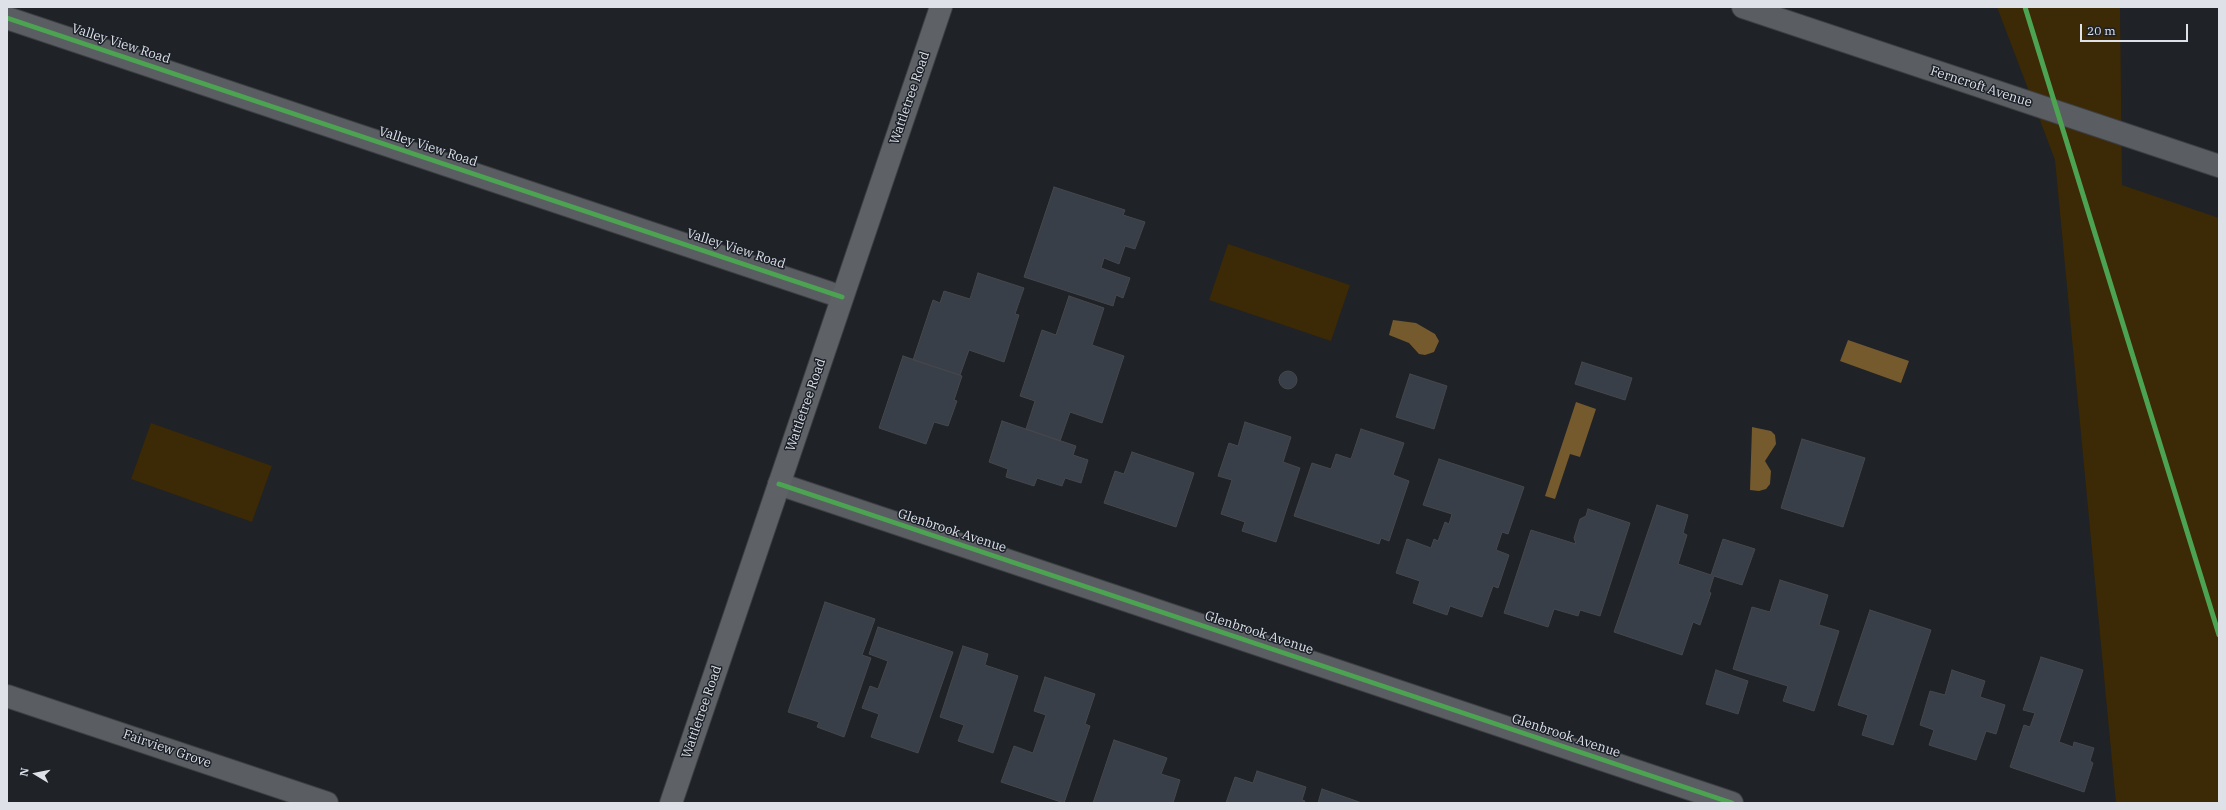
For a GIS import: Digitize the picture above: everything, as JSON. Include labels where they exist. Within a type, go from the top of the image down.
[{"type":"main road","name":"Wattletree Road","points":[[671,803],[941,7]]},
{"type":"street","name":"Ferncroft Avenue","points":[[1743,7],[2219,166]]},
{"type":"street","name":"Valley View Road","points":[[7,18],[842,298]]},
{"type":"street","name":"Glenbrook Avenue","points":[[779,484],[1732,803]]},
{"type":"street","name":"Fairview Grove","points":[[7,696],[327,803]]},
{"type":"shaded area","points":[[1997,7],[2120,7],[2122,185],[2219,218],[2219,803],[2116,803],[2055,160]]},
{"type":"shaded area","points":[[1228,244],[1350,285],[1331,341],[1209,300]]},
{"type":"shaded area","points":[[1393,320],[1416,323],[1435,334],[1439,341],[1434,352],[1425,355],[1419,354],[1409,343],[1389,335]]},
{"type":"shaded area","points":[[1848,340],[1909,361],[1901,383],[1840,361]]},
{"type":"shaded area","points":[[1576,402],[1596,409],[1580,457],[1570,454],[1555,499],[1545,496]]},
{"type":"shaded area","points":[[151,423],[272,466],[252,522],[131,479]]},
{"type":"shaded area","points":[[1752,427],[1771,431],[1775,435],[1776,444],[1765,461],[1771,471],[1770,484],[1766,489],[1759,491],[1750,490]]},
{"type":"building","points":[[1054,187],[1125,210],[1123,215],[1145,222],[1135,249],[1125,246],[1119,264],[1104,258],[1101,268],[1130,278],[1123,298],[1116,295],[1113,306],[1024,277]]},
{"type":"building","points":[[978,273],[1024,288],[1015,314],[1019,315],[1004,362],[969,350],[960,375],[913,360],[933,300],[940,303],[944,291],[970,299]]},
{"type":"building","points":[[1069,296],[1104,308],[1092,345],[1124,356],[1102,423],[1070,412],[1060,441],[1026,429],[1035,401],[1020,396],[1042,330],[1056,335]]},
{"type":"building","points":[[903,356],[962,376],[954,400],[957,401],[948,426],[934,422],[926,444],[879,428]]},
{"type":"building","points":[[1582,362],[1632,378],[1625,400],[1575,384]]},
{"type":"building","points":[[1288,371],[1294,374],[1297,380],[1294,386],[1288,389],[1282,386],[1279,380],[1282,374]]},
{"type":"building","points":[[1410,374],[1447,386],[1434,429],[1396,417]]},
{"type":"building","points":[[1002,421],[1076,446],[1073,455],[1088,460],[1081,483],[1065,478],[1062,486],[1037,478],[1034,486],[1006,477],[1008,469],[989,462]]},
{"type":"building","points":[[1245,422],[1291,437],[1283,462],[1300,468],[1276,542],[1242,531],[1245,522],[1221,514],[1232,480],[1218,476],[1229,443],[1238,446]]},
{"type":"building","points":[[1361,429],[1404,443],[1393,475],[1409,481],[1389,541],[1381,538],[1379,544],[1294,516],[1312,463],[1331,469],[1336,454],[1351,459]]},
{"type":"building","points":[[1802,439],[1865,458],[1843,527],[1781,508]]},
{"type":"building","points":[[1132,452],[1194,473],[1176,527],[1104,503],[1115,471],[1124,474]]},
{"type":"building","points":[[1439,459],[1524,487],[1508,534],[1502,532],[1496,550],[1509,555],[1498,588],[1493,586],[1482,617],[1450,606],[1447,615],[1413,603],[1420,581],[1396,573],[1407,539],[1431,548],[1434,539],[1438,541],[1445,522],[1449,524],[1452,514],[1423,505]]},
{"type":"building","points":[[1657,505],[1688,515],[1683,533],[1687,535],[1678,564],[1711,575],[1723,539],[1755,549],[1742,585],[1714,576],[1709,592],[1711,593],[1700,625],[1693,622],[1682,655],[1614,632]]},
{"type":"building","points":[[1588,509],[1630,523],[1600,616],[1580,610],[1578,616],[1554,609],[1548,627],[1504,613],[1531,530],[1576,544],[1574,538],[1580,519],[1586,516]]},
{"type":"building","points":[[1780,580],[1828,595],[1819,625],[1839,631],[1814,711],[1783,701],[1788,686],[1733,669],[1752,607],[1770,612]]},
{"type":"building","points":[[825,602],[875,619],[862,655],[871,658],[844,737],[817,727],[819,722],[788,712]]},
{"type":"building","points":[[1870,610],[1931,630],[1893,745],[1862,735],[1868,715],[1838,705]]},
{"type":"building","points":[[878,627],[953,652],[918,753],[871,737],[879,714],[862,708],[870,686],[878,689],[888,661],[869,654]]},
{"type":"building","points":[[963,646],[988,654],[985,665],[1018,676],[993,753],[958,741],[964,725],[940,717]]},
{"type":"building","points":[[2041,657],[2083,670],[2059,742],[2073,747],[2074,742],[2094,748],[2090,761],[2093,763],[2084,792],[2010,767],[2024,725],[2030,727],[2035,713],[2023,710]]},
{"type":"building","points":[[1716,670],[1748,681],[1738,714],[1706,704]]},
{"type":"building","points":[[1952,670],[1985,681],[1980,697],[2005,705],[1996,734],[1986,731],[1976,760],[1929,745],[1934,730],[1920,725],[1930,691],[1945,695]]},
{"type":"building","points":[[1045,677],[1095,694],[1085,724],[1090,726],[1064,803],[1001,782],[1014,746],[1033,753],[1046,715],[1034,711]]},
{"type":"building","points":[[1114,740],[1167,758],[1161,774],[1180,780],[1173,803],[1093,803]]},
{"type":"building","points":[[1257,771],[1306,787],[1302,800],[1305,801],[1304,803],[1226,803],[1235,777],[1253,783]]},
{"type":"building","points":[[1322,789],[1362,803],[1318,803]]},
{"type":"cycle path","points":[[2025,7],[2219,635]]},
{"type":"cycle path","points":[[7,18],[842,297]]},
{"type":"cycle path","points":[[779,484],[1732,803]]}]
